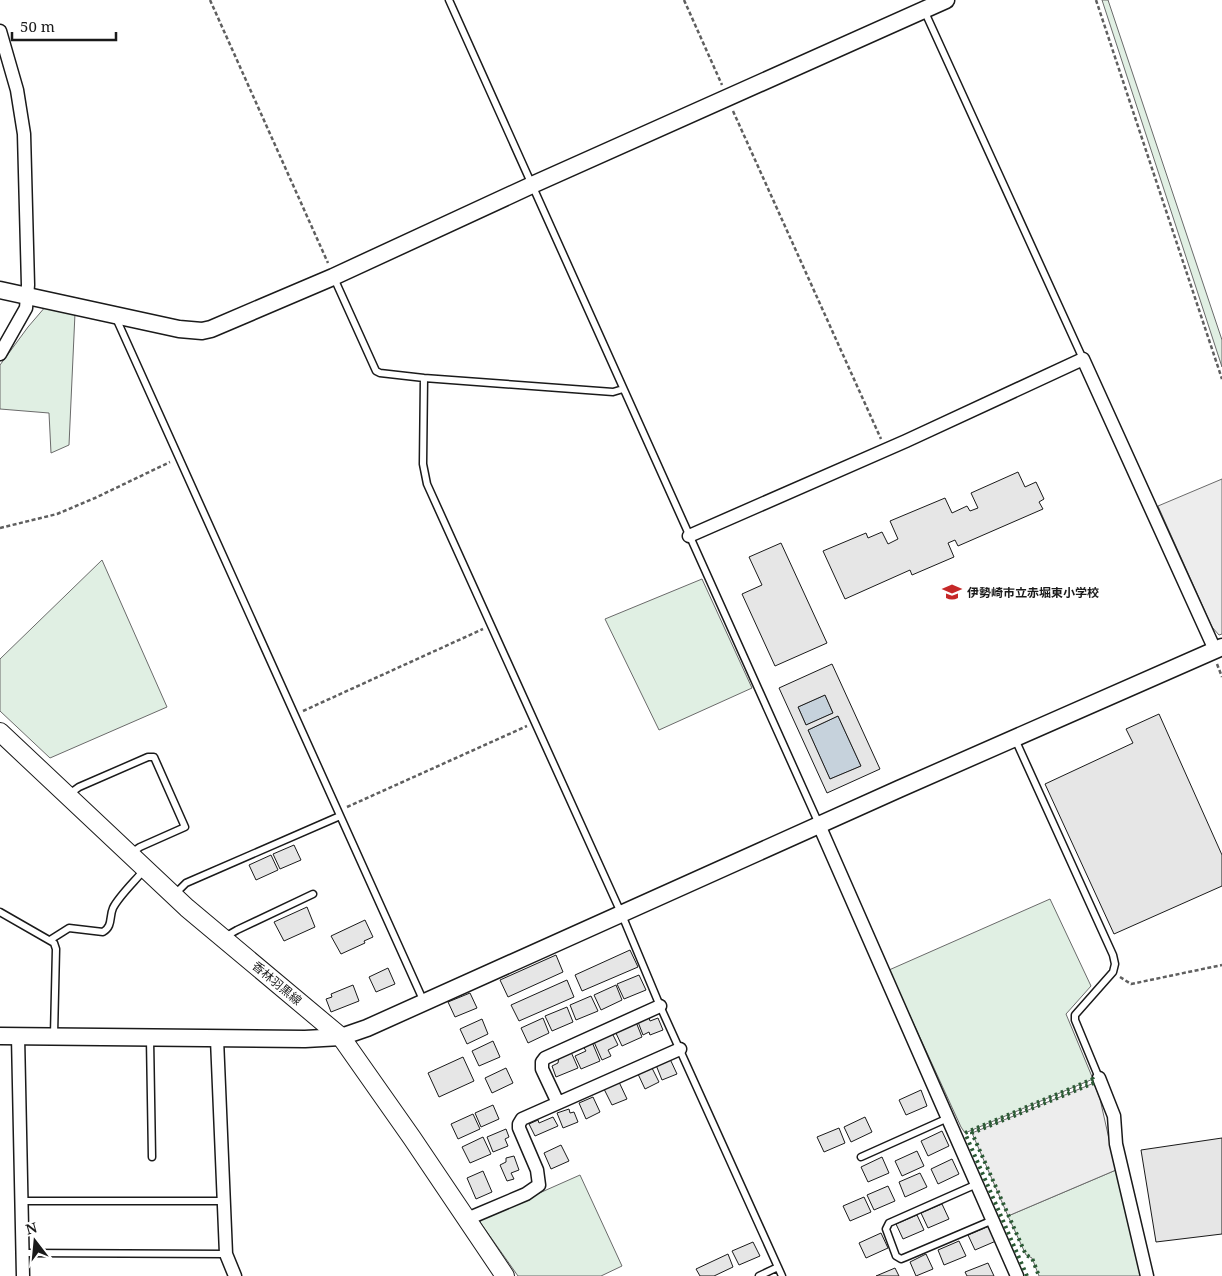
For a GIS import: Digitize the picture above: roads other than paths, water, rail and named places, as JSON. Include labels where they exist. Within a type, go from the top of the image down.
[{"type":"main road","name":"香林羽黒線","points":[[2,738],[173,895],[341,1037],[384,1096],[505,1276]]},
{"type":"street","points":[[0,290],[179,329],[202,331],[211,329],[334,277],[532,185],[946,0]]},
{"type":"street","points":[[0,31],[17,90],[24,134],[27,296],[26,308],[0,354]]},
{"type":"street","points":[[0,1036],[54,1035],[217,1039],[341,1037],[424,1004],[819,825],[1218,649],[1083,359],[689,536]]},
{"type":"street","points":[[819,825],[1018,1276]]},
{"type":"street","points":[[558,1103],[541,1065],[545,1058],[660,1006]]},
{"type":"street","points":[[18,1036],[23,1276]]},
{"type":"street","points":[[217,1039],[226,1254],[235,1276]]},
{"type":"street","points":[[466,1219],[526,1194],[539,1185],[537,1170],[521,1132],[519,1124],[522,1119],[680,1049]]},
{"type":"street","points":[[1099,1078],[1114,1116],[1116,1144],[1147,1276]]},
{"type":"lane","points":[[448,0],[819,825]]},
{"type":"lane","points":[[924,9],[1083,359]]},
{"type":"lane","points":[[334,277],[376,371],[380,373],[613,392],[623,389]]},
{"type":"lane","points":[[116,316],[424,1004]]},
{"type":"lane","points":[[424,378],[423,464],[427,484],[622,915],[660,1006],[782,1276]]},
{"type":"lane","points":[[1015,738],[1113,955],[1115,964],[1113,972],[1075,1016],[1099,1078]]},
{"type":"lane","points":[[67,796],[79,787],[148,757],[154,757],[185,827],[140,847],[129,854]]},
{"type":"lane","points":[[173,895],[186,883],[339,813]]},
{"type":"lane","points":[[50,940],[69,928],[103,932],[108,929],[114,906],[144,869]]},
{"type":"lane","points":[[226,940],[230,934],[237,930],[313,894]]},
{"type":"lane","points":[[0,912],[54,943],[56,949],[54,1035]]},
{"type":"lane","points":[[150,1038],[152,1157]]},
{"type":"lane","points":[[861,1157],[948,1118]]},
{"type":"lane","points":[[977,1184],[889,1223],[886,1229],[896,1256],[901,1259],[993,1220]]},
{"type":"lane","points":[[22,1201],[224,1201]]},
{"type":"lane","points":[[23,1253],[226,1254]]},
{"type":"lane","points":[[759,1276],[778,1267]]},
{"type":"place","name":"伊勢崎市立赤堀東小学校","points":[[952,592]]}]
